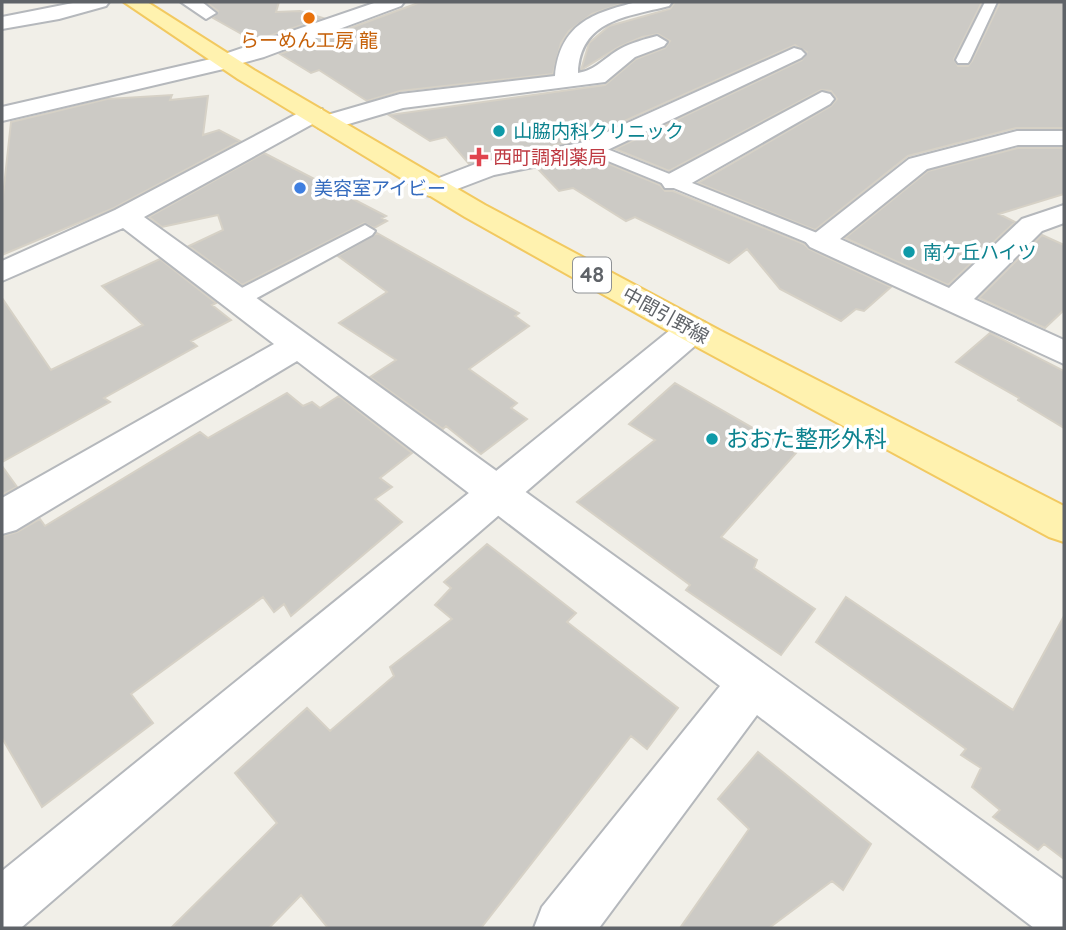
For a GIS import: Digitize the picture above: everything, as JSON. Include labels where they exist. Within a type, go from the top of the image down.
[{"type":"main road","name":"中間引野線","points":[[134,2],[223,62],[436,189],[692,330],[1064,525]]},
{"type":"street","points":[[2,23],[59,13],[99,2]]},
{"type":"street","points":[[2,114],[257,53],[394,2]]},
{"type":"street","points":[[566,81],[568,54],[577,37],[622,11],[662,2]]},
{"type":"street","points":[[2,272],[125,216],[275,133],[321,119],[400,101],[597,77],[628,53],[657,42]]},
{"type":"street","points":[[436,189],[488,169],[592,148],[794,54]]},
{"type":"street","points":[[674,182],[822,99]]},
{"type":"street","points":[[1064,138],[1017,138],[918,164],[820,241],[1064,353]]},
{"type":"street","points":[[954,301],[1032,225],[1064,213]]},
{"type":"street","points":[[125,216],[1064,915]]},
{"type":"street","points":[[2,907],[692,330]]},
{"type":"street","points":[[2,518],[299,345]]},
{"type":"street","points":[[563,928],[753,682]]},
{"type":"lane","points":[[963,60],[991,2]]},
{"type":"lane","points":[[592,148],[820,241]]},
{"type":"lane","points":[[238,299],[365,231]]},
{"type":"building","points":[[206,2],[279,2],[276,12],[300,11],[323,18],[254,41],[213,18],[218,11]]},
{"type":"building","points":[[627,2],[592,14],[569,31],[561,43],[553,74],[400,91],[367,101],[319,70],[311,73],[280,54],[418,3]]},
{"type":"building","points":[[675,2],[982,2],[954,59],[958,66],[968,66],[1000,2],[1064,2],[1064,128],[1016,128],[908,156],[815,230],[698,183],[831,106],[837,99],[831,91],[821,90],[669,171],[615,149],[802,60],[807,52],[795,45],[584,139],[469,164],[446,137],[430,141],[389,115],[605,85],[636,59],[665,48],[670,41],[658,34],[642,37],[619,47],[581,70],[589,43],[609,26],[670,9]]},
{"type":"building","points":[[172,95],[170,100],[208,96],[203,135],[219,130],[240,141],[114,208],[2,255],[2,205],[11,122],[107,99]]},
{"type":"building","points":[[1018,148],[1064,148],[1064,194],[999,214],[1015,222],[948,285],[845,238],[928,171]]},
{"type":"building","points":[[264,153],[386,216],[382,218],[387,221],[374,228],[364,223],[242,285],[189,246],[223,230],[218,215],[162,227],[149,217]]},
{"type":"building","points":[[592,157],[660,185],[665,191],[673,191],[804,244],[809,249],[891,287],[864,311],[856,309],[841,321],[780,289],[747,249],[729,263],[635,217],[626,221],[573,188],[559,191],[538,169]]},
{"type":"building","points":[[377,233],[519,313],[515,316],[529,326],[469,369],[517,403],[511,408],[527,419],[481,454],[446,426],[443,429],[370,377],[396,360],[339,323],[387,292],[338,256]]},
{"type":"building","points":[[1042,235],[1064,245],[1064,310],[1045,328],[979,298]]},
{"type":"building","points":[[160,259],[216,303],[212,305],[231,320],[191,341],[197,346],[104,398],[110,402],[2,462],[2,298],[51,370],[143,325],[102,286]]},
{"type":"building","points":[[990,333],[1064,371],[1064,428],[1018,400],[1019,398],[956,362]]},
{"type":"building","points":[[675,383],[796,453],[721,537],[757,560],[754,568],[815,609],[781,655],[686,590],[690,585],[577,502],[655,440],[629,424]]},
{"type":"building","points":[[287,393],[303,406],[312,402],[320,408],[339,396],[412,453],[380,478],[392,487],[375,499],[402,522],[291,616],[284,604],[274,612],[263,597],[131,694],[153,723],[42,807],[2,738],[2,536],[17,532],[40,519],[45,526],[200,432],[208,438]]},
{"type":"building","points":[[2,466],[17,487],[2,495]]},
{"type":"building","points":[[487,544],[576,613],[567,622],[678,708],[647,749],[631,736],[481,928],[328,928],[301,895],[269,928],[171,928],[277,823],[235,773],[307,708],[330,731],[394,676],[390,667],[452,619],[435,605],[451,588],[444,582]]},
{"type":"building","points":[[846,597],[1013,710],[1064,616],[1064,859],[1044,844],[1038,850],[993,817],[1000,810],[972,787],[981,768],[961,755],[966,749],[816,642]]},
{"type":"building","points":[[758,752],[871,844],[843,890],[832,881],[769,928],[680,928],[749,829],[718,799]]},
{"type":"place","name":"らーめん工房 龍","points":[[309,18]]},
{"type":"place","name":"山脇内科クリニック","points":[[499,131]]},
{"type":"place","name":"西町調剤薬局","points":[[479,157]]},
{"type":"place","name":"美容室アイビー","points":[[300,188]]},
{"type":"place","name":"南ケ丘ハイツ","points":[[909,252]]},
{"type":"place","name":"おおた整形外科","points":[[712,439]]}]
